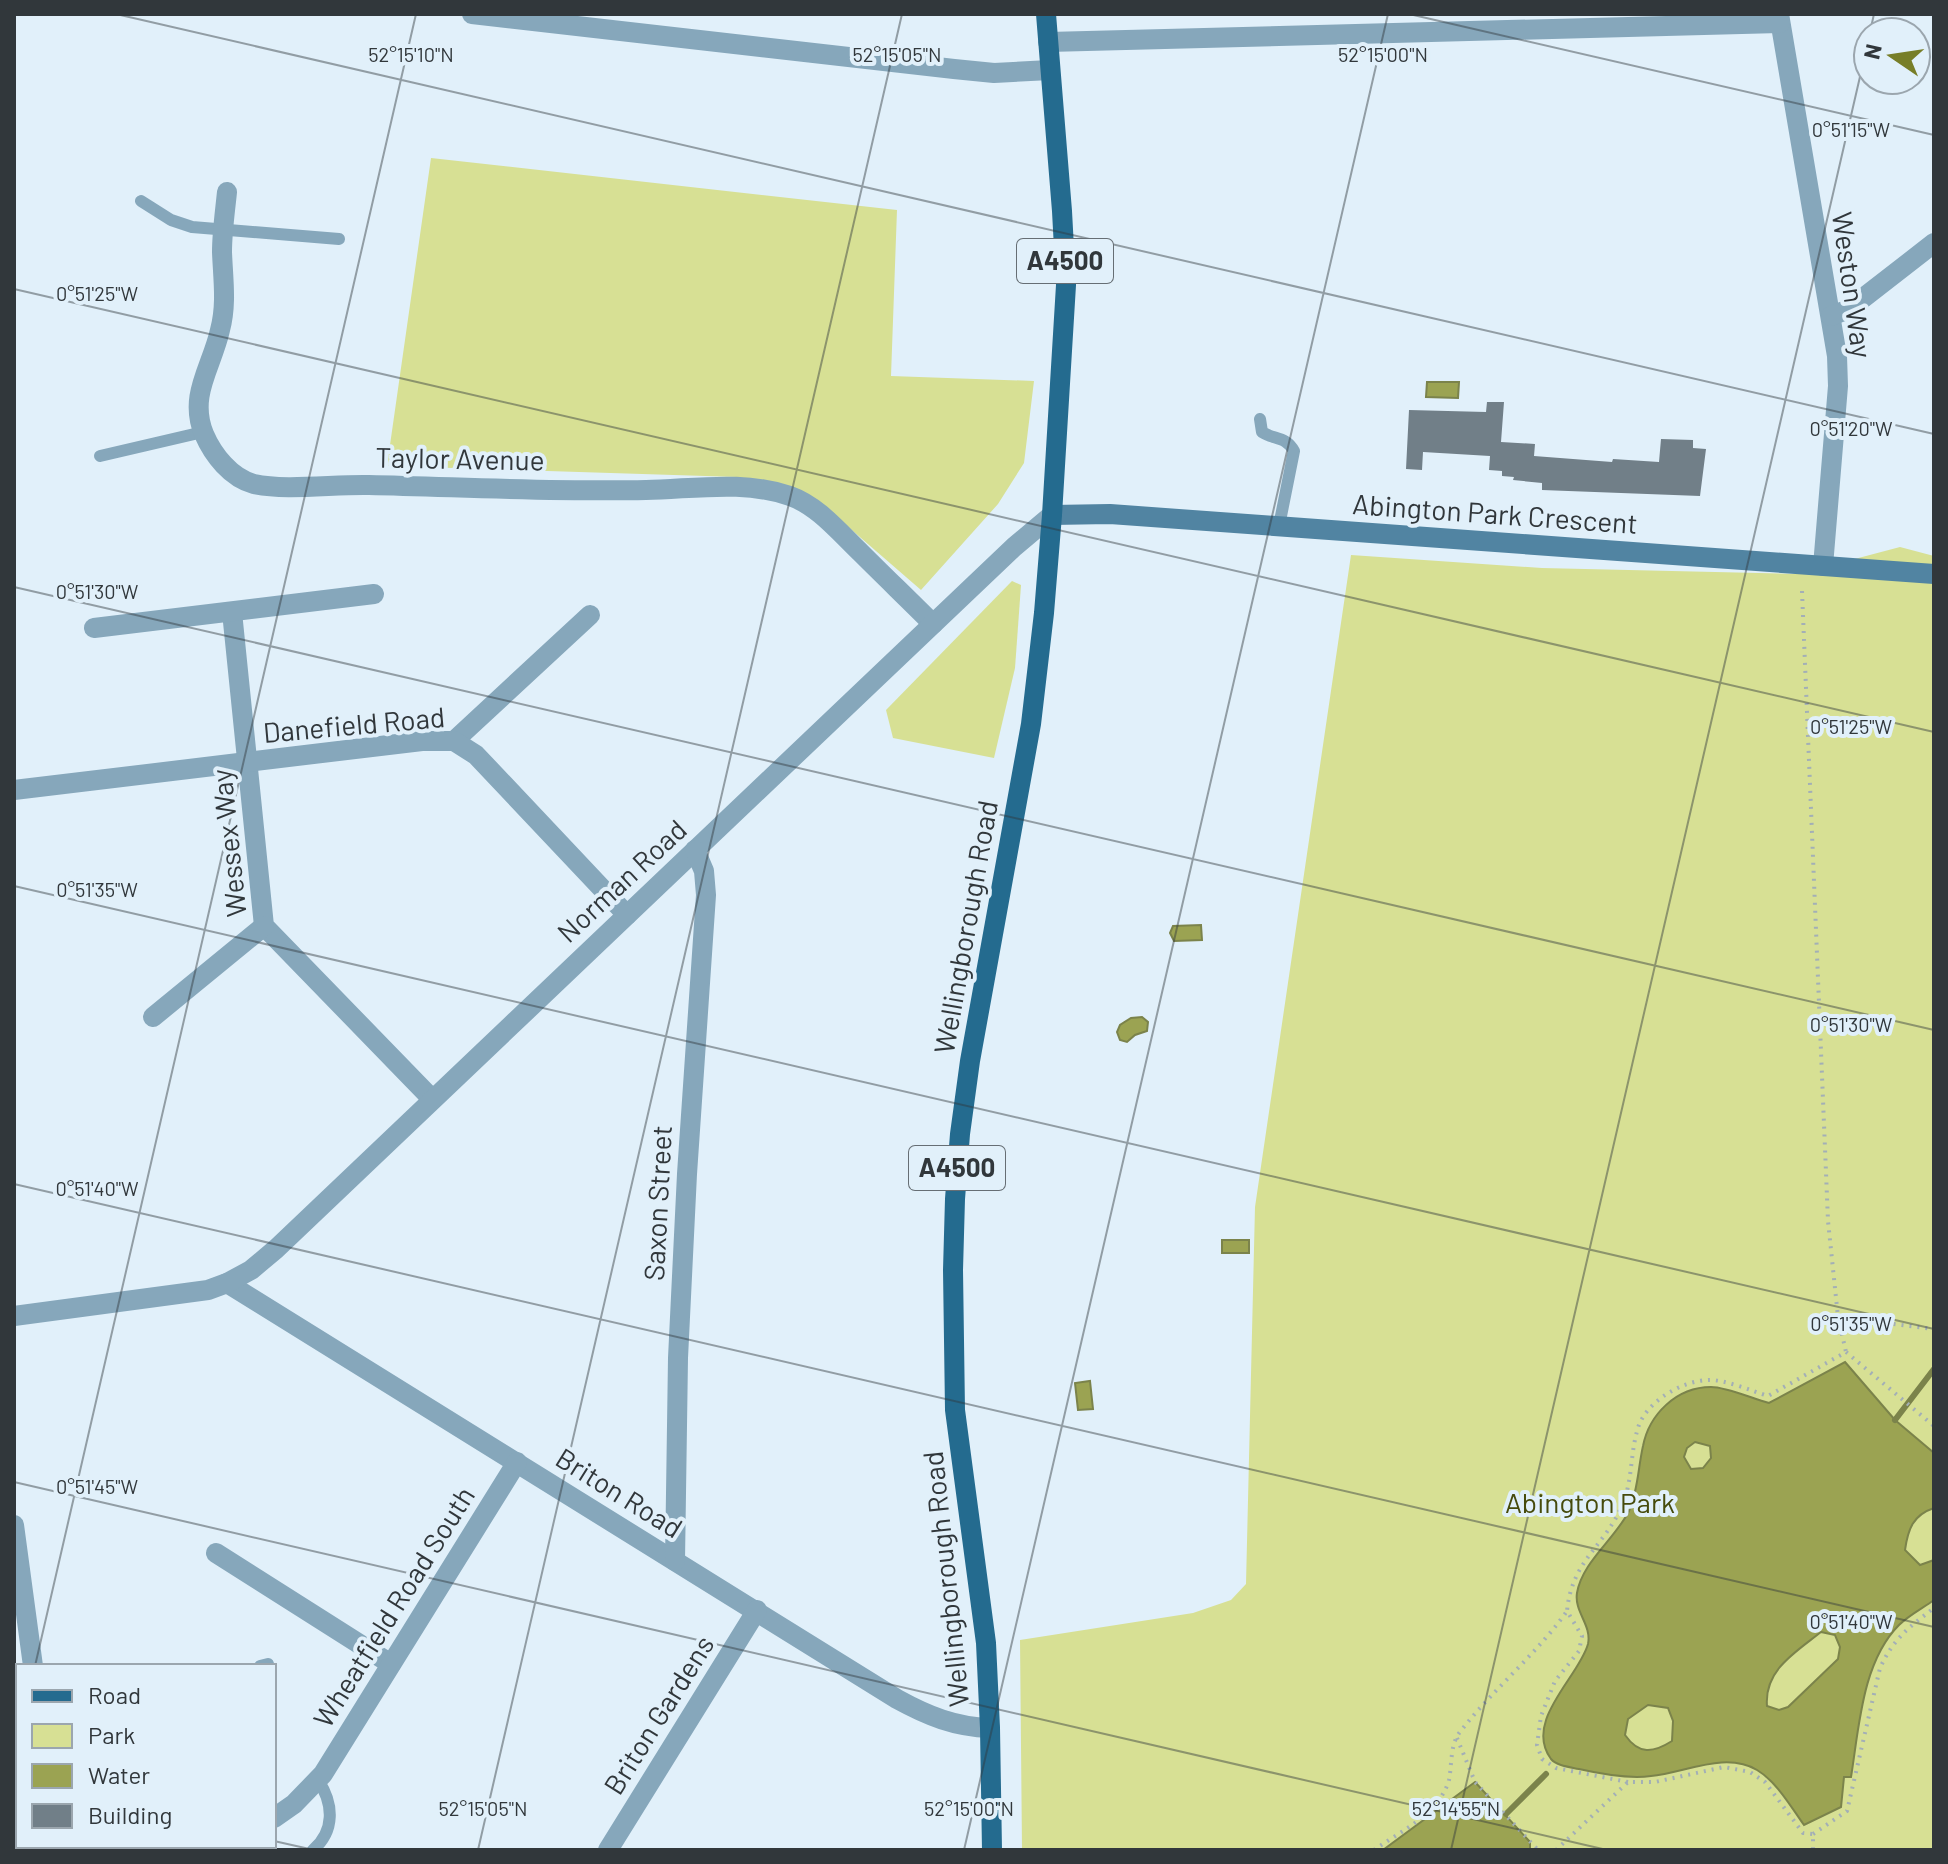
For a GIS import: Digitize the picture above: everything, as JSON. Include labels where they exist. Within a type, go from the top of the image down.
[{"type":"main road","name":"Wellingborough Road","points":[[992,1850],[986,1643],[955,1410],[955,1199],[970,1061],[1031,724],[1052,515],[1066,285],[1046,14]]},
{"type":"street","points":[[472,14],[994,73],[1050,70]]},
{"type":"street","points":[[1048,42],[1780,18]]},
{"type":"street","name":"Weston Way","points":[[1780,18],[1837,356],[1838,386],[1823,566]]},
{"type":"street","name":"Taylor Avenue","points":[[227,192],[224,309],[219,335],[200,384],[199,414],[203,432],[229,470],[253,484],[272,486],[337,484],[645,490],[742,486],[767,489],[794,498],[818,512],[933,624]]},
{"type":"street","points":[[1831,316],[1849,309],[1934,243]]},
{"type":"street","name":"Abington Park Crescent","points":[[1052,515],[1110,514],[1934,574]]},
{"type":"street","name":"Norman Road","points":[[14,1316],[188,1294],[227,1283],[251,1270],[1014,547],[1052,515]]},
{"type":"street","points":[[94,628],[374,594]]},
{"type":"street","name":"Wessex Way","points":[[232,612],[264,926],[432,1099]]},
{"type":"street","points":[[454,741],[590,615]]},
{"type":"street","name":"Danefield Road","points":[[14,790],[422,741],[454,741],[476,755],[627,915]]},
{"type":"street","name":"Saxon Street","points":[[675,1561],[678,1358],[706,895],[704,871],[695,850]]},
{"type":"street","points":[[153,1017],[264,926]]},
{"type":"street","name":"Briton Road","points":[[227,1283],[923,1714],[960,1726],[990,1728]]},
{"type":"street","name":"Wheatfield Road South","points":[[276,1817],[318,1780],[517,1462]]},
{"type":"street","points":[[14,1525],[33,1664]]},
{"type":"street","points":[[216,1553],[391,1664]]},
{"type":"street","name":"Briton Gardens","points":[[608,1850],[757,1610]]},
{"type":"lane","points":[[141,201],[171,220],[192,227],[339,239]]},
{"type":"lane","points":[[1260,419],[1262,432],[1282,438],[1290,443],[1294,451],[1279,526]]},
{"type":"lane","points":[[100,456],[203,432]]},
{"type":"lane","points":[[313,1850],[324,1839],[332,1819],[318,1780]]},
{"type":"path","points":[[1802,591],[1826,1191],[1838,1317],[1846,1352],[1934,1426]]},
{"type":"path","points":[[1838,1317],[1934,1329]]},
{"type":"path","points":[[1374,1850],[1436,1807],[1448,1782],[1456,1736],[1486,1699],[1553,1631],[1567,1611],[1574,1577],[1623,1503],[1639,1425],[1648,1409],[1686,1384],[1710,1379],[1768,1396],[1846,1352]]},
{"type":"path","points":[[1567,1611],[1582,1636],[1579,1651],[1555,1681],[1541,1716],[1537,1745],[1542,1759],[1556,1768],[1628,1782],[1655,1782],[1724,1767],[1750,1772],[1765,1782],[1803,1833],[1813,1834],[1847,1811],[1880,1668],[1889,1649],[1899,1635],[1934,1608]]},
{"type":"path","points":[[1456,1736],[1475,1782],[1538,1846],[1538,1850]]},
{"type":"path","points":[[1556,1850],[1628,1782]]},
{"type":"path","points":[[1813,1834],[1813,1850]]},
{"type":"green space","points":[[431,158],[897,210],[891,376],[1034,381],[1024,463],[998,504],[921,590],[831,512],[737,477],[387,466]]},
{"type":"green space","name":"Abington Park","points":[[1900,547],[1934,556],[1934,1850],[1022,1850],[1020,1640],[1193,1613],[1231,1600],[1246,1584],[1255,1207],[1351,555],[1542,568],[1798,574]]},
{"type":"green space","points":[[1012,581],[1021,585],[1015,668],[994,758],[893,738],[886,710]]},
{"type":"water","points":[[1427,382],[1459,382],[1458,398],[1426,397]]},
{"type":"water","points":[[1201,925],[1202,940],[1174,941],[1170,933],[1173,926]]},
{"type":"water","points":[[1142,1017],[1148,1022],[1147,1031],[1127,1042],[1120,1040],[1117,1032],[1120,1025],[1131,1018]]},
{"type":"water","points":[[1222,1240],[1249,1240],[1249,1253],[1222,1253]]},
{"type":"water","points":[[1845,1362],[1895,1420],[1934,1453],[1934,1508],[1913,1524],[1905,1550],[1920,1565],[1934,1560],[1934,1600],[1899,1625],[1877,1657],[1864,1696],[1851,1777],[1844,1777],[1841,1807],[1804,1825],[1771,1781],[1745,1765],[1718,1763],[1651,1776],[1615,1776],[1557,1763],[1551,1759],[1544,1745],[1548,1715],[1588,1644],[1588,1631],[1577,1600],[1580,1582],[1629,1511],[1651,1424],[1676,1397],[1698,1388],[1725,1389],[1769,1403]],"holes":[[[1695,1442],[1710,1446],[1711,1458],[1703,1468],[1691,1469],[1684,1457],[1687,1448]],[[1821,1632],[1835,1635],[1840,1647],[1838,1659],[1788,1707],[1779,1710],[1767,1706],[1771,1682],[1792,1655]],[[1648,1705],[1668,1708],[1673,1721],[1672,1741],[1652,1750],[1641,1749],[1625,1735],[1628,1719]]]},
{"type":"water","points":[[1090,1381],[1093,1409],[1078,1410],[1075,1383]]},
{"type":"water","points":[[1475,1782],[1530,1842],[1530,1850],[1383,1850]]},
{"type":"building","points":[[1487,402],[1504,402],[1501,442],[1535,444],[1534,456],[1659,462],[1661,439],[1693,440],[1693,448],[1706,449],[1700,496],[1542,490],[1542,483],[1513,480],[1514,477],[1502,476],[1502,471],[1489,470],[1490,456],[1423,452],[1422,470],[1406,469],[1409,410],[1486,412]]},
{"type":"waterway","points":[[1895,1420],[1934,1369]]},
{"type":"waterway","points":[[1506,1814],[1546,1774]]}]
